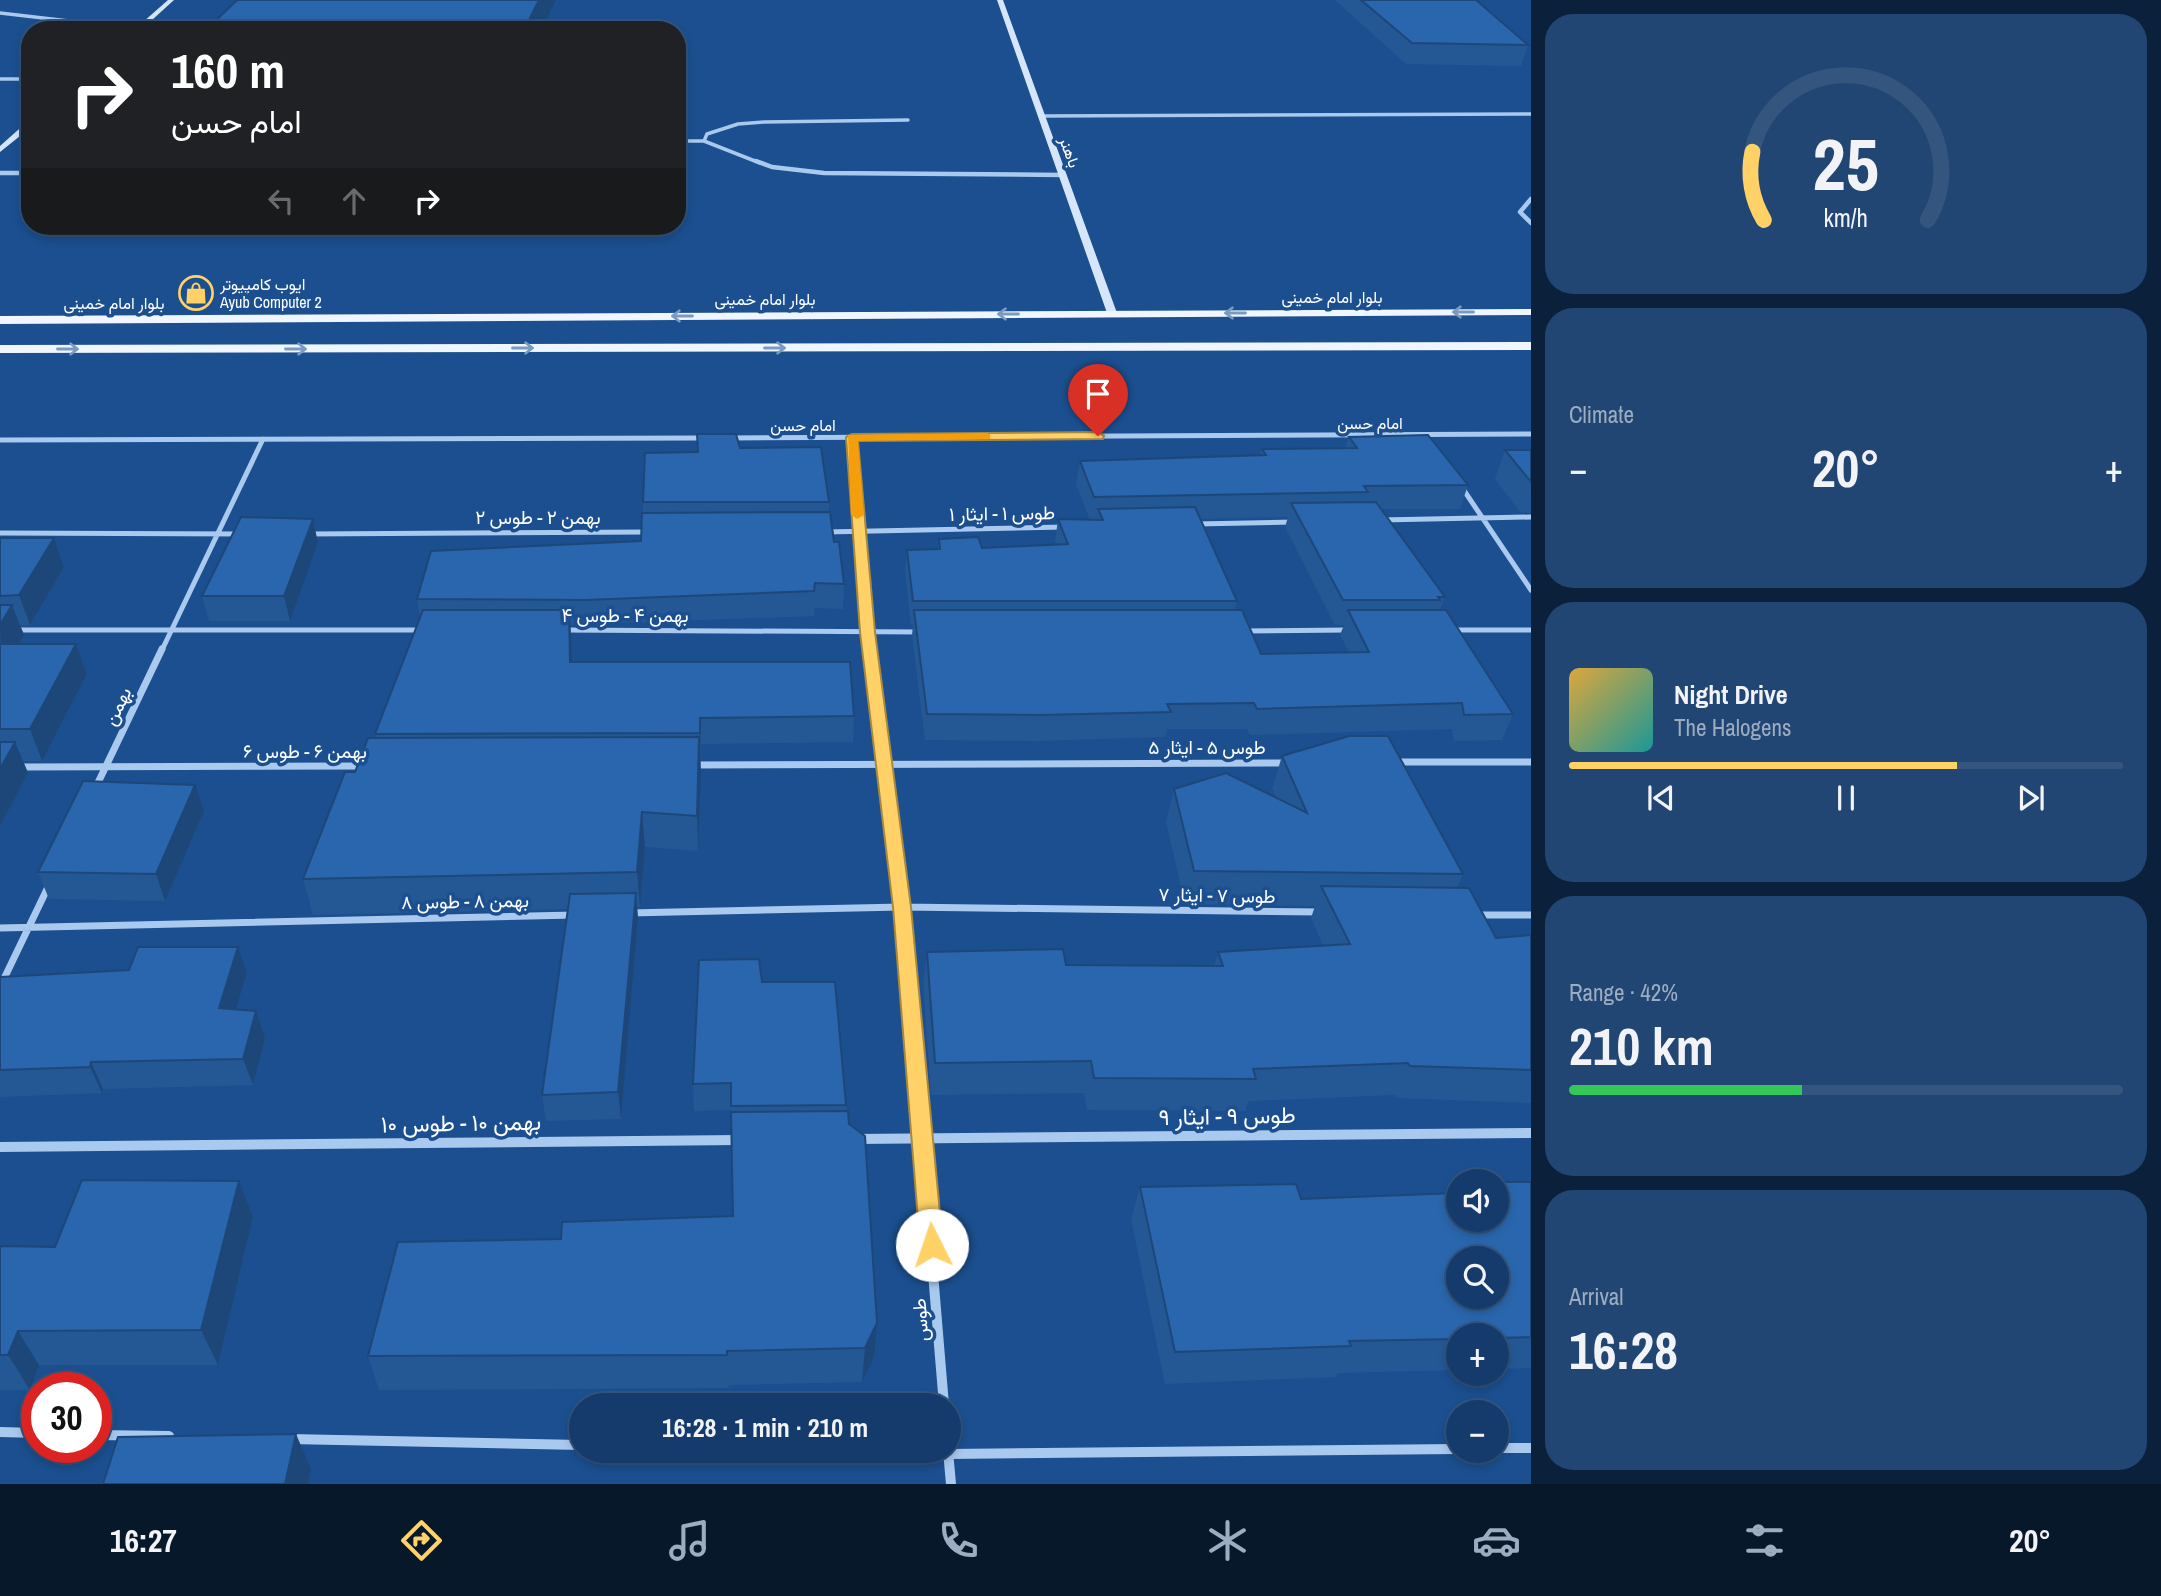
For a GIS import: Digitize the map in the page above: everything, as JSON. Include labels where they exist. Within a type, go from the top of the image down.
[{"type":"main road","points":[[147,21],[171,0]]},
{"type":"main road","name":"باهنر","points":[[1000,0],[1112,313]]},
{"type":"main road","points":[[0,150],[21,132]]},
{"type":"main road","name":"بلوار امام خمینی","points":[[0,320],[1531,312]]},
{"type":"main road","points":[[0,349],[1531,346]]},
{"type":"street","points":[[0,13],[69,21]]},
{"type":"street","points":[[0,79],[21,79]]},
{"type":"street","points":[[1042,116],[1531,114]]},
{"type":"street","points":[[704,141],[706,134],[738,124],[908,120]]},
{"type":"street","points":[[686,141],[704,141],[751,161],[800,171],[1063,175]]},
{"type":"street","points":[[0,173],[21,173]]},
{"type":"street","points":[[1531,199],[1520,212],[1531,223]]},
{"type":"street","name":"امام حسن","points":[[0,440],[1531,434]]},
{"type":"street","points":[[1427,435],[1434,445]]},
{"type":"street","name":"طوس","points":[[852,437],[868,632],[902,907],[943,1393]]},
{"type":"street","name":"بهمن","points":[[93,792],[263,439]]},
{"type":"street","points":[[1455,476],[1531,590]]},
{"type":"street","points":[[1372,520],[1531,517]]},
{"type":"street","points":[[1191,524],[1302,522]]},
{"type":"street","name":"طوس ۱ - ایثار ۱","points":[[858,531],[1080,527]]},
{"type":"street","points":[[817,532],[858,531]]},
{"type":"street","name":"بهمن ۲ - طوس ۲","points":[[301,534],[663,532]]},
{"type":"street","points":[[0,533],[245,534]]},
{"type":"street","points":[[0,630],[436,630]]},
{"type":"street","name":"بهمن ۴ - طوس ۴","points":[[547,630],[937,631]]},
{"type":"street","points":[[1227,631],[1351,630]]},
{"type":"street","points":[[1448,630],[1531,630]]},
{"type":"street","points":[[1380,762],[1531,762]]},
{"type":"street","name":"طوس ۵ - ایثار ۵","points":[[884,764],[1297,763]]},
{"type":"street","points":[[675,765],[884,764]]},
{"type":"street","name":"بهمن ۶ - طوس ۶","points":[[13,767],[369,766]]},
{"type":"street","points":[[0,987],[52,878]]},
{"type":"street","points":[[625,913],[902,907]]},
{"type":"street","name":"طوس ۷ - ایثار ۷","points":[[902,907],[1335,913]]},
{"type":"street","name":"بهمن ۸ - طوس ۸","points":[[0,928],[583,914]]},
{"type":"street","points":[[1461,914],[1531,915]]},
{"type":"street","name":"طوس ۹ - ایثار ۹","points":[[923,1138],[1531,1133]]},
{"type":"street","points":[[839,1139],[923,1138]]},
{"type":"street","name":"بهمن ۱۰ - طوس ۱۰","points":[[0,1147],[755,1140]]},
{"type":"street","points":[[0,1432],[21,1433]]},
{"type":"street","points":[[112,1435],[179,1436]]},
{"type":"street","points":[[276,1439],[569,1445]]},
{"type":"street","points":[[1509,1448],[1531,1448]]},
{"type":"street","points":[[961,1452],[1446,1449]]},
{"type":"street","points":[[949,1463],[951,1484]]},
{"type":"building","points":[[237,0],[539,0],[528,21],[215,21]]},
{"type":"building","points":[[1361,0],[1476,0],[1528,45],[1412,43]]},
{"type":"building","points":[[697,434],[736,434],[740,448],[821,447],[829,502],[643,502],[645,453],[698,452]]},
{"type":"building","points":[[1428,435],[1468,485],[1364,486],[1368,492],[1094,497],[1080,461],[1266,455],[1262,449],[1357,448],[1349,437]]},
{"type":"building","points":[[1505,450],[1531,450],[1531,482]]},
{"type":"building","points":[[1376,502],[1445,597],[1438,597],[1440,600],[1343,600],[1291,503]]},
{"type":"building","points":[[1195,507],[1237,601],[913,601],[907,550],[940,549],[939,539],[978,537],[982,548],[1068,544],[1058,519],[1103,520],[1098,509]]},
{"type":"building","points":[[830,512],[834,542],[839,542],[844,584],[815,583],[814,591],[585,600],[417,599],[431,551],[641,541],[642,513]]},
{"type":"building","points":[[241,517],[313,519],[284,596],[202,596]]},
{"type":"building","points":[[0,538],[54,538],[19,595],[0,596]]},
{"type":"building","points":[[0,605],[12,605],[0,625]]},
{"type":"building","points":[[423,610],[569,610],[570,662],[850,662],[854,716],[700,718],[700,733],[375,734]]},
{"type":"building","points":[[914,610],[1242,610],[1261,654],[1369,652],[1348,610],[1446,610],[1513,714],[1464,715],[1462,703],[1257,709],[1254,703],[1167,704],[1171,712],[927,714]]},
{"type":"building","points":[[0,644],[76,644],[30,729],[0,729]]},
{"type":"building","points":[[1349,736],[1388,736],[1463,874],[1194,871],[1174,789],[1226,773],[1307,813],[1282,756]]},
{"type":"building","points":[[699,737],[697,816],[642,812],[637,872],[303,879],[345,772],[355,772],[368,738]]},
{"type":"building","points":[[0,742],[15,742],[0,769]]},
{"type":"building","points":[[83,781],[195,785],[156,874],[38,872]]},
{"type":"building","points":[[1321,886],[1469,888],[1496,938],[1531,935],[1531,1070],[1410,1066],[1408,1063],[1253,1069],[1256,1079],[1094,1078],[1091,1061],[935,1063],[927,952],[1063,949],[1066,965],[1223,966],[1218,952],[1350,944]]},
{"type":"building","points":[[636,893],[618,1092],[542,1095],[570,894]]},
{"type":"building","points":[[138,947],[238,947],[219,1008],[256,1011],[243,1059],[91,1062],[90,1067],[0,1070],[0,977],[129,970]]},
{"type":"building","points":[[759,959],[762,982],[835,982],[846,1105],[731,1106],[731,1083],[693,1084],[699,960]]},
{"type":"building","points":[[848,1111],[849,1124],[865,1136],[877,1323],[865,1348],[727,1351],[727,1355],[368,1356],[398,1242],[561,1239],[562,1222],[733,1216],[731,1112]]},
{"type":"building","points":[[82,1180],[239,1181],[201,1330],[18,1331],[8,1355],[0,1355],[0,1246],[55,1247]]},
{"type":"building","points":[[1509,1182],[1531,1182],[1531,1337],[1509,1338],[1509,1323],[1446,1323],[1446,1339],[1349,1341],[1351,1346],[1175,1352],[1140,1187],[1296,1184],[1301,1199],[1446,1193],[1446,1232],[1509,1232]]},
{"type":"building","points":[[296,1434],[285,1484],[103,1484],[110,1463],[112,1463],[118,1437]]},
{"type":"slow traffic","points":[[857,515],[852,437],[986,437]]},
{"type":"place","name":"ایوب کامپیوتر Ayub Computer 2","points":[[196,293]]},
{"type":"route","points":[[932,1245],[902,907],[868,632],[852,437],[1098,436]]}]
